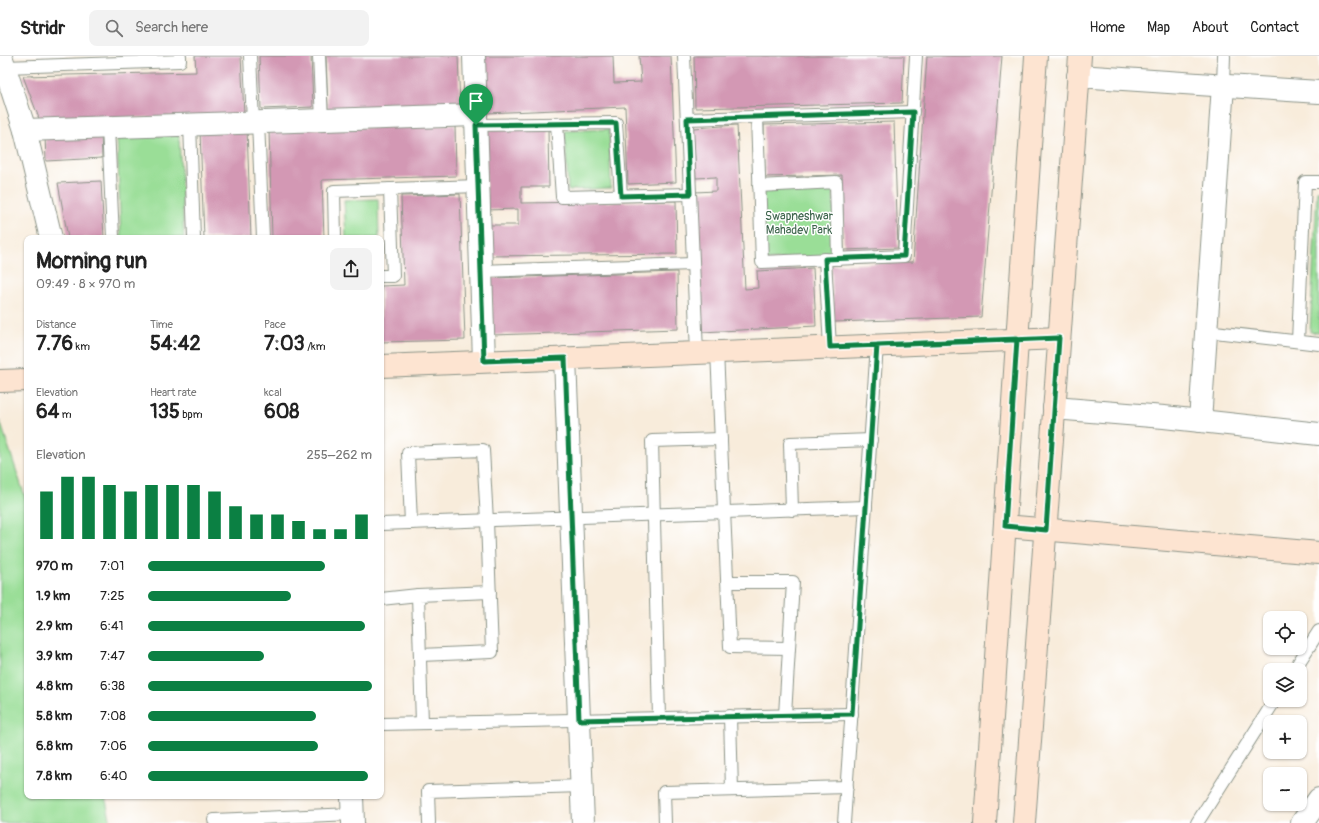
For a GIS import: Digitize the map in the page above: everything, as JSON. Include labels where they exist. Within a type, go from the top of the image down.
[{"type":"street","points":[[474,56],[484,361]]},
{"type":"street","points":[[985,823],[1036,56]]},
{"type":"street","points":[[3,62],[25,130],[49,235]]},
{"type":"street","points":[[1024,823],[1079,66],[1222,85],[1319,92]]},
{"type":"street","points":[[1200,421],[1222,85]]},
{"type":"street","points":[[25,130],[322,120],[476,120]]},
{"type":"street","points":[[384,366],[1059,338]]},
{"type":"street","points":[[565,358],[583,823]]},
{"type":"street","points":[[1054,408],[1164,417],[1319,434]]},
{"type":"street","points":[[1005,526],[1319,553]]},
{"type":"lane","points":[[3,62],[118,60],[180,61],[180,56]]},
{"type":"lane","points":[[250,56],[256,122],[263,235]]},
{"type":"lane","points":[[319,56],[322,120]]},
{"type":"lane","points":[[684,56],[693,264],[721,439],[730,647],[789,648]]},
{"type":"lane","points":[[757,117],[762,262],[904,256],[916,56]]},
{"type":"lane","points":[[1222,85],[1224,56]]},
{"type":"lane","points":[[687,119],[913,112]]},
{"type":"lane","points":[[476,120],[557,124],[616,123],[621,196]]},
{"type":"lane","points":[[190,124],[194,235]]},
{"type":"lane","points":[[557,124],[562,197],[690,194]]},
{"type":"lane","points":[[108,127],[114,235]]},
{"type":"lane","points":[[760,186],[836,182],[838,259]]},
{"type":"lane","points":[[1298,341],[1304,182],[1319,182]]},
{"type":"lane","points":[[335,235],[334,191],[478,186]]},
{"type":"lane","points":[[384,276],[393,276],[390,189]]},
{"type":"lane","points":[[825,259],[830,347]]},
{"type":"lane","points":[[481,271],[693,264]]},
{"type":"lane","points":[[1206,331],[1319,344]]},
{"type":"lane","points":[[844,823],[877,345]]},
{"type":"lane","points":[[659,718],[652,441],[721,439]]},
{"type":"lane","points":[[792,510],[790,442],[871,440]]},
{"type":"lane","points":[[411,523],[408,452],[483,450],[492,652],[420,655]]},
{"type":"lane","points":[[384,524],[866,507]]},
{"type":"lane","points":[[728,582],[793,582],[785,715]]},
{"type":"lane","points":[[384,599],[418,595],[490,592]]},
{"type":"lane","points":[[418,595],[422,723]]},
{"type":"lane","points":[[1298,663],[1319,631]]},
{"type":"lane","points":[[1198,823],[1272,707]]},
{"type":"lane","points":[[384,724],[852,714]]},
{"type":"lane","points":[[730,716],[732,790]]},
{"type":"lane","points":[[429,823],[428,791],[582,786]]},
{"type":"lane","points":[[665,823],[664,792],[847,787]]},
{"type":"lane","points":[[214,820],[293,820],[352,811]]},
{"type":"green space","points":[[609,129],[611,188],[568,190],[565,131]]},
{"type":"green space","points":[[179,135],[184,235],[121,235],[117,138]]},
{"type":"green space","name":"Swapneshwar Mahadev Park","points":[[833,185],[836,257],[764,260],[762,188]]},
{"type":"green space","points":[[1317,190],[1319,190],[1319,333],[1310,332]]},
{"type":"green space","points":[[378,199],[379,235],[346,235],[344,200]]},
{"type":"green space","points":[[0,421],[24,494],[24,799],[106,799],[111,823],[0,823]]},
{"type":"building","points":[[195,56],[241,56],[244,114],[40,121],[23,76],[196,72]]},
{"type":"building","points":[[259,56],[311,56],[313,107],[261,109]]},
{"type":"building","points":[[326,56],[458,56],[460,106],[328,111]]},
{"type":"building","points":[[484,56],[613,56],[614,83],[641,82],[639,56],[671,56],[676,182],[628,184],[625,107],[486,113]]},
{"type":"building","points":[[694,56],[904,56],[902,103],[695,108]]},
{"type":"building","points":[[927,56],[1002,56],[981,317],[834,322],[831,265],[913,262]]},
{"type":"building","points":[[894,122],[898,248],[844,250],[842,175],[765,177],[764,125]]},
{"type":"building","points":[[455,125],[456,176],[322,180],[324,235],[272,235],[269,130]]},
{"type":"building","points":[[737,125],[745,289],[758,288],[757,271],[813,268],[816,326],[702,332],[695,192],[716,191],[716,177],[696,178],[693,128]]},
{"type":"building","points":[[247,129],[251,235],[204,235],[200,131]]},
{"type":"building","points":[[548,129],[549,187],[521,187],[521,203],[676,201],[677,254],[487,256],[487,225],[518,225],[518,209],[486,210],[486,130]]},
{"type":"building","points":[[101,133],[102,158],[46,161],[45,136]]},
{"type":"building","points":[[101,181],[104,235],[67,235],[58,183]]},
{"type":"building","points":[[460,194],[465,340],[384,342],[384,286],[404,285],[401,196]]},
{"type":"building","points":[[677,272],[678,329],[493,335],[491,278]]},
{"type":"route","points":[[476,125],[484,361],[565,358],[579,720],[852,714],[877,345],[1017,339],[1005,526],[1046,530],[1059,338],[1017,339],[830,347],[825,259],[904,256],[913,112],[687,119],[690,194],[621,196],[616,123],[476,125]]}]
